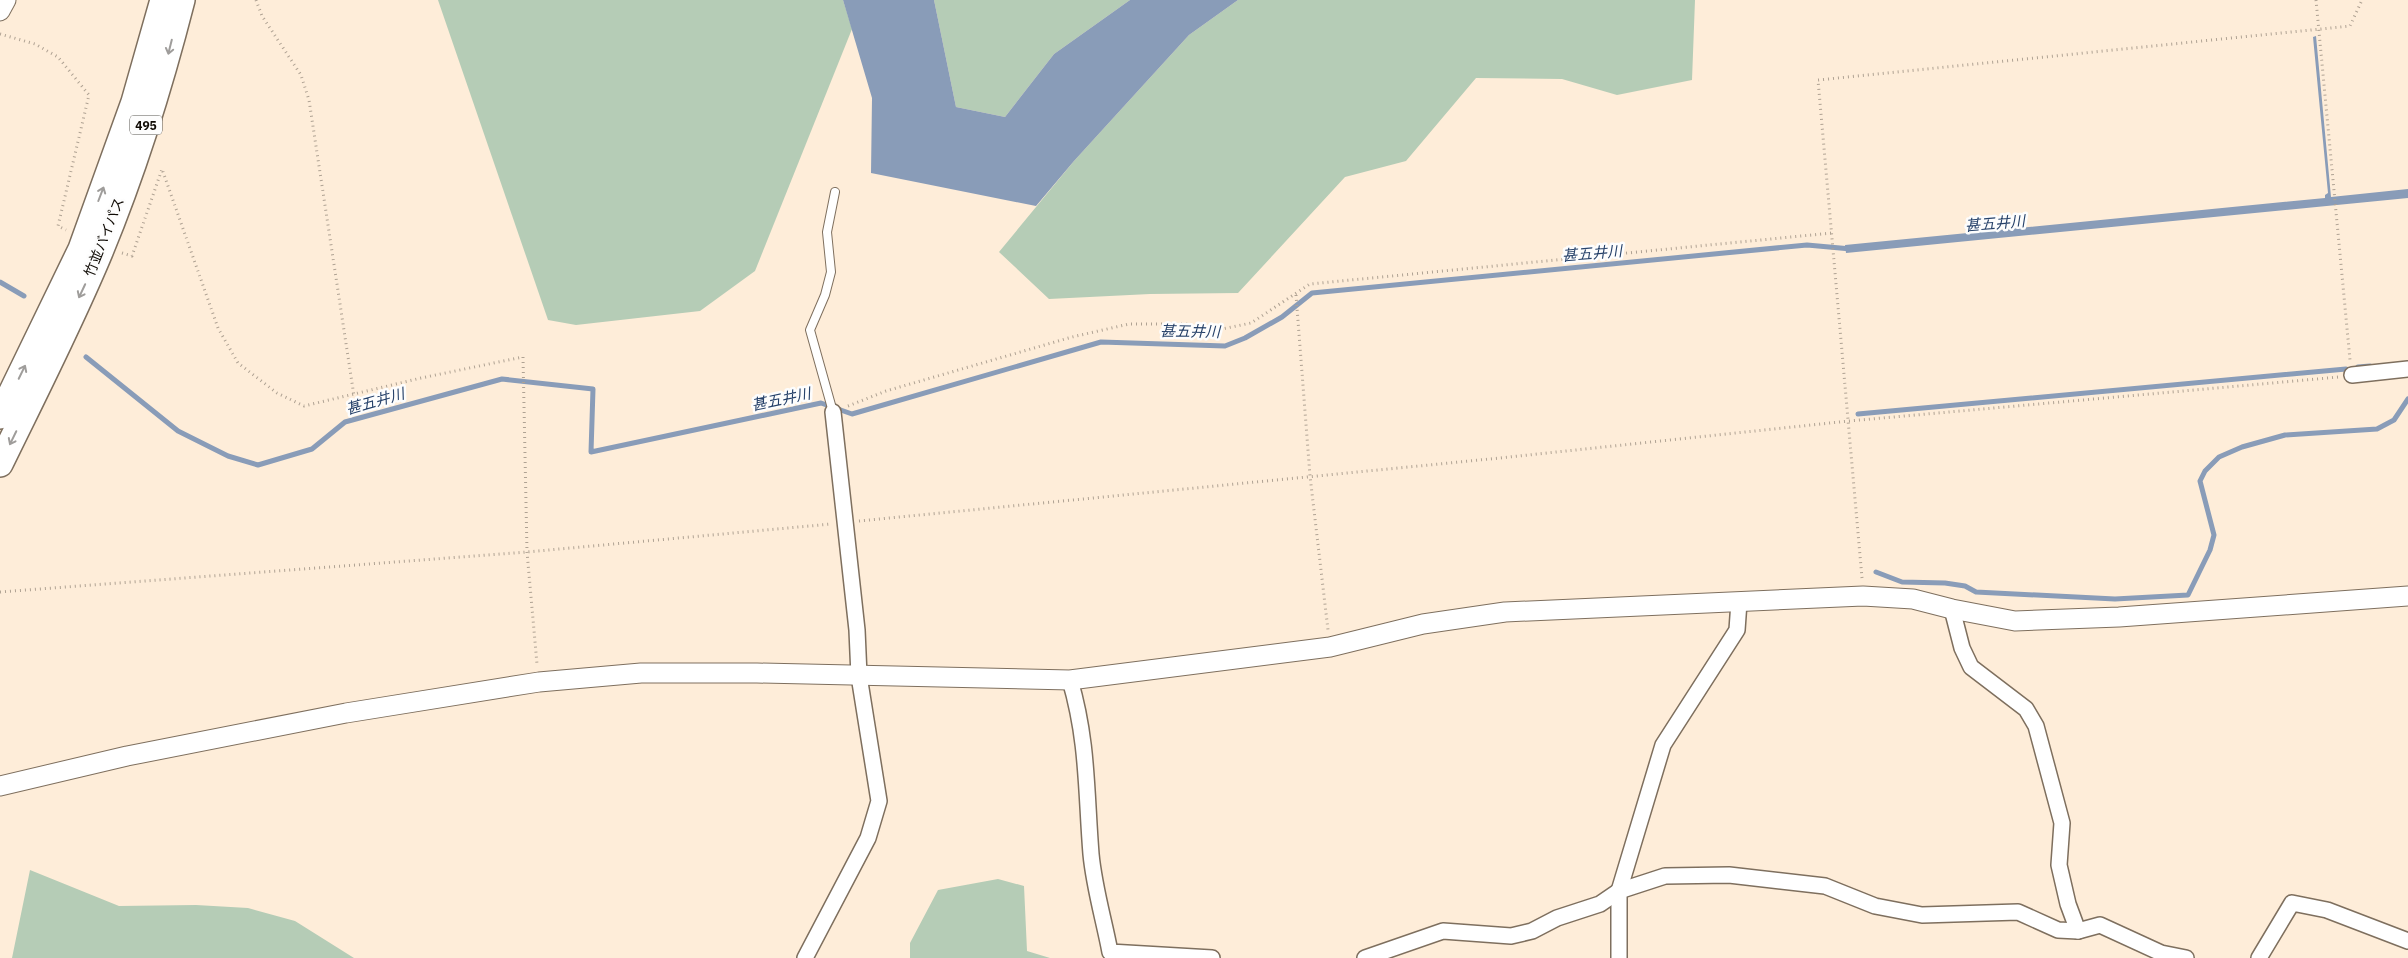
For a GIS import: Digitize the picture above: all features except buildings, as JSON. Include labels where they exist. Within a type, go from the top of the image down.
[{"type":"highway","name":"竹並バイパス","points":[[0,464],[93,243],[162,0]]},
{"type":"highway","name":"竹並バイパス","points":[[0,416],[93,243],[136,158],[166,61],[182,0]]},
{"type":"street","points":[[0,10],[6,0]]},
{"type":"street","points":[[2352,375],[2408,369]]},
{"type":"street","points":[[805,958],[868,838],[879,800],[859,676],[857,630],[833,412]]},
{"type":"street","points":[[0,786],[127,756],[327,717],[539,682],[641,673],[757,673],[1070,680],[1330,647],[1423,624],[1505,612],[1863,596],[1913,599],[1952,609],[2015,621],[2119,617],[2408,596]]},
{"type":"street","points":[[1619,958],[1619,891],[1632,842],[1663,745],[1737,630],[1738,602]]},
{"type":"street","points":[[1952,609],[1962,648],[1971,667],[2026,709],[2036,726],[2062,823],[2059,865],[2068,904],[2078,931]]},
{"type":"street","points":[[1070,680],[1080,714],[1087,763],[1091,857],[1110,952],[1212,958]]},
{"type":"street","points":[[1365,958],[1443,931],[1511,936],[1532,931],[1557,918],[1600,904],[1619,891],[1665,876],[1729,875],[1825,886],[1875,906],[1922,915],[2018,912],[2058,930],[2078,931],[2100,925],[2161,953],[2186,958]]},
{"type":"street","points":[[2258,958],[2292,903],[2327,910],[2408,941]]},
{"type":"lane","points":[[833,412],[810,330],[825,295],[831,272],[827,232],[835,192]]},
{"type":"path","points":[[256,0],[262,16],[300,75],[309,100],[354,396]]},
{"type":"path","points":[[0,592],[527,552],[845,523],[1849,421],[2352,375],[2316,0]]},
{"type":"path","points":[[1863,596],[1818,80],[2350,26],[2362,0]]},
{"type":"path","points":[[0,34],[35,44],[58,57],[89,95],[58,226],[93,243],[132,256],[162,168],[218,328],[238,363],[277,393],[304,406],[354,396],[421,378],[514,357],[523,357],[527,552],[539,682]]},
{"type":"path","points":[[833,412],[886,391],[1072,337],[1129,324],[1186,324],[1212,331],[1251,324],[1310,284],[1832,233]]},
{"type":"path","points":[[1296,294],[1310,476],[1330,647]]},
{"type":"green space","points":[[438,0],[843,0],[852,29],[755,271],[700,311],[576,325],[548,320]]},
{"type":"green space","points":[[934,0],[1130,0],[1054,54],[1005,117],[956,107]]},
{"type":"green space","points":[[1238,0],[1695,0],[1692,80],[1617,95],[1562,79],[1476,78],[1406,161],[1345,177],[1238,293],[1150,294],[1049,299],[999,252],[1074,161],[1189,35]]},
{"type":"green space","points":[[30,870],[119,906],[196,905],[248,908],[295,921],[354,958],[12,958]]},
{"type":"green space","points":[[998,879],[1024,886],[1027,951],[1050,958],[910,958],[910,943],[938,890]]},
{"type":"water","points":[[843,0],[934,0],[956,107],[1005,117],[1054,54],[1130,0],[1238,0],[1189,35],[1074,161],[1036,206],[871,173],[872,98]]},
{"type":"water","points":[[2316,36],[2331,197],[2408,189],[2408,198],[1846,253],[1845,245],[2325,198],[2325,195],[2328,193],[2313,37]]},
{"type":"waterway","name":"甚五井川","points":[[86,357],[178,431],[228,456],[258,465],[312,449],[345,422],[502,379],[593,389],[591,452],[821,403],[852,414],[1101,342],[1225,346],[1245,338],[1282,317],[1312,293],[1807,245],[1851,249]]},
{"type":"waterway","name":"甚五井川","points":[[0,282],[24,296]]},
{"type":"waterway","points":[[2358,367],[2370,366]]},
{"type":"waterway","points":[[1858,414],[2346,369]]},
{"type":"waterway","points":[[1876,572],[1902,582],[1945,583],[1965,586],[1976,592],[2115,599],[2188,595],[2210,550],[2214,535],[2200,481],[2205,471],[2219,457],[2242,447],[2285,435],[2377,429],[2394,420],[2408,399]]}]
